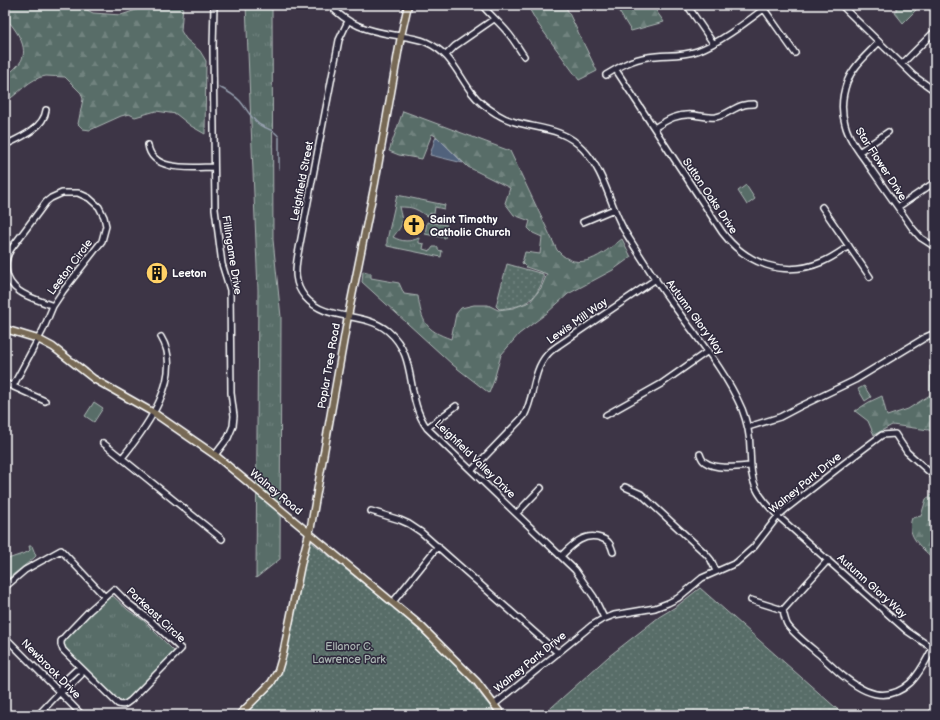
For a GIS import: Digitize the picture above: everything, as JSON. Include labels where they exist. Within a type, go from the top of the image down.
[{"type":"main road","name":"Poplar Tree Road","points":[[239,715],[268,687],[279,668],[283,654],[309,533],[348,316],[408,5]]},
{"type":"main road","name":"Walney Road","points":[[5,330],[38,340],[59,351],[99,382],[154,413],[215,455],[421,626],[477,682],[502,715]]},
{"type":"street","name":"Fillingame Drive","points":[[214,5],[214,167],[216,220],[222,264],[230,290],[231,393],[234,416],[233,426],[228,438],[215,455]]},
{"type":"street","name":"Autumn Glory Way","points":[[330,5],[348,21],[372,31],[426,42],[446,55],[472,94],[482,104],[498,115],[561,133],[583,149],[597,168],[623,228],[656,279],[722,372],[742,409],[748,427],[752,478],[756,489],[767,505],[907,631],[934,648]]},
{"type":"street","points":[[482,5],[509,33],[524,56]]},
{"type":"street","points":[[687,5],[713,44]]},
{"type":"street","points":[[606,75],[626,63],[640,58],[683,55],[713,44],[769,5]]},
{"type":"street","points":[[841,5],[914,76],[935,92]]},
{"type":"street","points":[[764,9],[795,53]]},
{"type":"street","points":[[446,55],[455,46],[494,19]]},
{"type":"street","name":"Leighfield Street","points":[[348,21],[339,40],[296,268],[296,279],[299,287],[309,301],[326,311],[348,316]]},
{"type":"street","points":[[902,64],[935,31]]},
{"type":"street","name":"Star Flower Drive","points":[[880,42],[854,70],[847,83],[843,96],[842,109],[845,125],[859,152],[917,235],[925,242],[935,247]]},
{"type":"street","name":"Sutton Oaks Drive","points":[[616,70],[722,232],[734,246],[745,255],[758,262],[776,267],[800,268],[823,262],[849,246]]},
{"type":"street","points":[[654,128],[668,119],[678,116],[689,114],[716,117],[727,114],[744,105],[754,104]]},
{"type":"street","points":[[5,145],[22,137],[39,124],[44,118],[46,110]]},
{"type":"street","points":[[859,152],[888,132]]},
{"type":"street","points":[[148,145],[148,149],[153,157],[169,166],[214,167]]},
{"type":"street","points":[[898,207],[935,182]]},
{"type":"street","name":"Leeton Circle","points":[[13,386],[38,340],[53,306],[100,244],[105,234],[106,226],[104,217],[99,207],[89,198],[78,193],[62,193],[51,198],[11,249],[7,257],[6,271],[9,280],[15,288],[24,294],[53,306]]},
{"type":"street","points":[[822,207],[870,277]]},
{"type":"street","points":[[583,222],[614,209]]},
{"type":"street","name":"Lewis Mill Way","points":[[472,470],[524,416],[529,406],[535,378],[547,355],[559,345],[656,279]]},
{"type":"street","name":"Leighfield Valley Drive","points":[[348,316],[376,323],[388,331],[400,343],[407,360],[416,408],[427,428],[562,556],[586,584],[604,618]]},
{"type":"street","points":[[748,427],[780,417],[855,380],[935,333]]},
{"type":"street","points":[[122,458],[137,439],[154,413],[165,389],[168,374],[167,350],[161,337]]},
{"type":"street","points":[[606,415],[661,384],[708,351]]},
{"type":"street","points":[[5,383],[46,401]]},
{"type":"street","points":[[427,428],[456,406]]},
{"type":"street","name":"Walney Park Drive","points":[[495,704],[591,626],[604,618],[655,608],[668,603],[678,598],[702,578],[736,563],[746,555],[778,516],[882,435],[895,434],[907,452],[935,477]]},
{"type":"street","points":[[103,442],[222,540]]},
{"type":"street","points":[[700,454],[704,462],[711,465],[728,468],[750,466]]},
{"type":"street","points":[[626,487],[641,494],[706,554],[711,560],[716,571]]},
{"type":"street","points":[[517,513],[541,488]]},
{"type":"street","points":[[371,511],[409,524],[421,532],[558,653]]},
{"type":"street","points":[[562,556],[576,542],[595,536],[604,539],[609,543],[613,552]]},
{"type":"street","points":[[393,602],[438,546]]},
{"type":"street","points":[[5,587],[25,570],[61,550],[105,597]]},
{"type":"street","points":[[783,610],[828,560]]},
{"type":"street","name":"Parkeast Circle","points":[[114,589],[181,649],[131,700],[122,706],[82,670],[63,650],[61,645],[61,641],[105,597],[114,589]]},
{"type":"street","points":[[751,600],[783,610]]},
{"type":"street","points":[[783,610],[788,626],[847,680],[860,689],[871,693],[889,693],[903,688],[916,676],[934,648]]},
{"type":"street","name":"Newbrook Drive","points":[[5,637],[82,715]]},
{"type":"street","points":[[38,715],[60,692],[62,683],[76,670],[82,670]]},
{"type":"green space","points":[[5,5],[77,5],[93,13],[121,15],[151,5],[183,5],[181,31],[186,39],[200,51],[206,61],[205,134],[191,126],[176,114],[156,111],[135,117],[129,114],[90,130],[83,129],[78,124],[83,99],[81,93],[65,77],[40,77],[29,83],[5,102],[5,76],[22,60],[23,47],[18,34],[5,17]]},
{"type":"green space","points":[[246,5],[272,5],[273,240],[281,317],[280,559],[256,578],[258,290]]},
{"type":"green space","points":[[527,5],[565,5],[597,71],[579,80],[538,24]]},
{"type":"green space","points":[[615,5],[652,5],[664,22],[631,31]]},
{"type":"green space","points":[[898,5],[921,5],[903,23],[895,13]]},
{"type":"green space","points":[[403,111],[510,151],[557,250],[565,257],[574,261],[590,260],[606,251],[622,239],[631,257],[613,270],[568,294],[547,313],[519,334],[501,355],[489,393],[453,365],[362,282],[363,271],[371,273],[371,278],[399,283],[404,294],[418,296],[423,319],[426,324],[435,332],[451,339],[456,314],[461,308],[474,305],[488,305],[498,310],[513,308],[530,302],[541,288],[547,274],[526,267],[522,263],[525,252],[540,254],[542,237],[533,233],[528,228],[530,221],[514,215],[505,203],[510,188],[468,167],[432,134],[422,159],[399,155],[389,151]]},
{"type":"green space","points":[[746,185],[755,199],[747,205],[738,191]]},
{"type":"green space","points":[[397,195],[445,205],[444,209],[435,207],[434,214],[430,213],[429,216],[413,208],[399,207],[402,223],[393,237],[406,241],[419,238],[419,243],[424,244],[423,249],[430,251],[433,247],[438,247],[438,250],[442,251],[441,257],[387,246]]},
{"type":"green space","points":[[427,222],[447,225],[445,238],[425,234]]},
{"type":"green space","points":[[507,264],[543,274],[543,279],[536,293],[528,301],[518,306],[499,309],[496,306]]},
{"type":"green space","points":[[934,362],[935,435],[929,430],[892,425],[874,435],[868,421],[855,411],[882,396],[887,416],[908,409],[930,395],[930,366]]},
{"type":"green space","points":[[864,386],[871,397],[865,401],[858,389]]},
{"type":"green space","points":[[94,402],[103,408],[94,422],[85,416]]},
{"type":"green space","points":[[933,494],[935,496],[935,560],[916,542],[910,525],[912,518],[921,516],[926,499]]},
{"type":"green space","name":"Ellanor C. Lawrence Park","points":[[309,540],[390,605],[440,649],[465,675],[497,715],[243,715],[279,671]]},
{"type":"green space","points":[[29,546],[32,546],[36,556],[5,581],[5,575],[8,567],[5,567],[5,560],[28,552],[30,550]]},
{"type":"green space","points":[[700,588],[844,715],[543,715],[608,657],[659,617],[677,606]]},
{"type":"green space","points":[[111,594],[128,610],[144,621],[175,652],[127,699],[123,701],[117,699],[64,647],[63,644],[65,640]]},
{"type":"water","points":[[437,137],[463,163],[430,155]]},
{"type":"waterway","points":[[219,87],[238,99],[257,123],[273,131],[279,137],[279,169]]},
{"type":"place","name":"Saint Timothy Catholic Church","points":[[414,225]]},
{"type":"place","name":"Leeton","points":[[157,273]]}]
